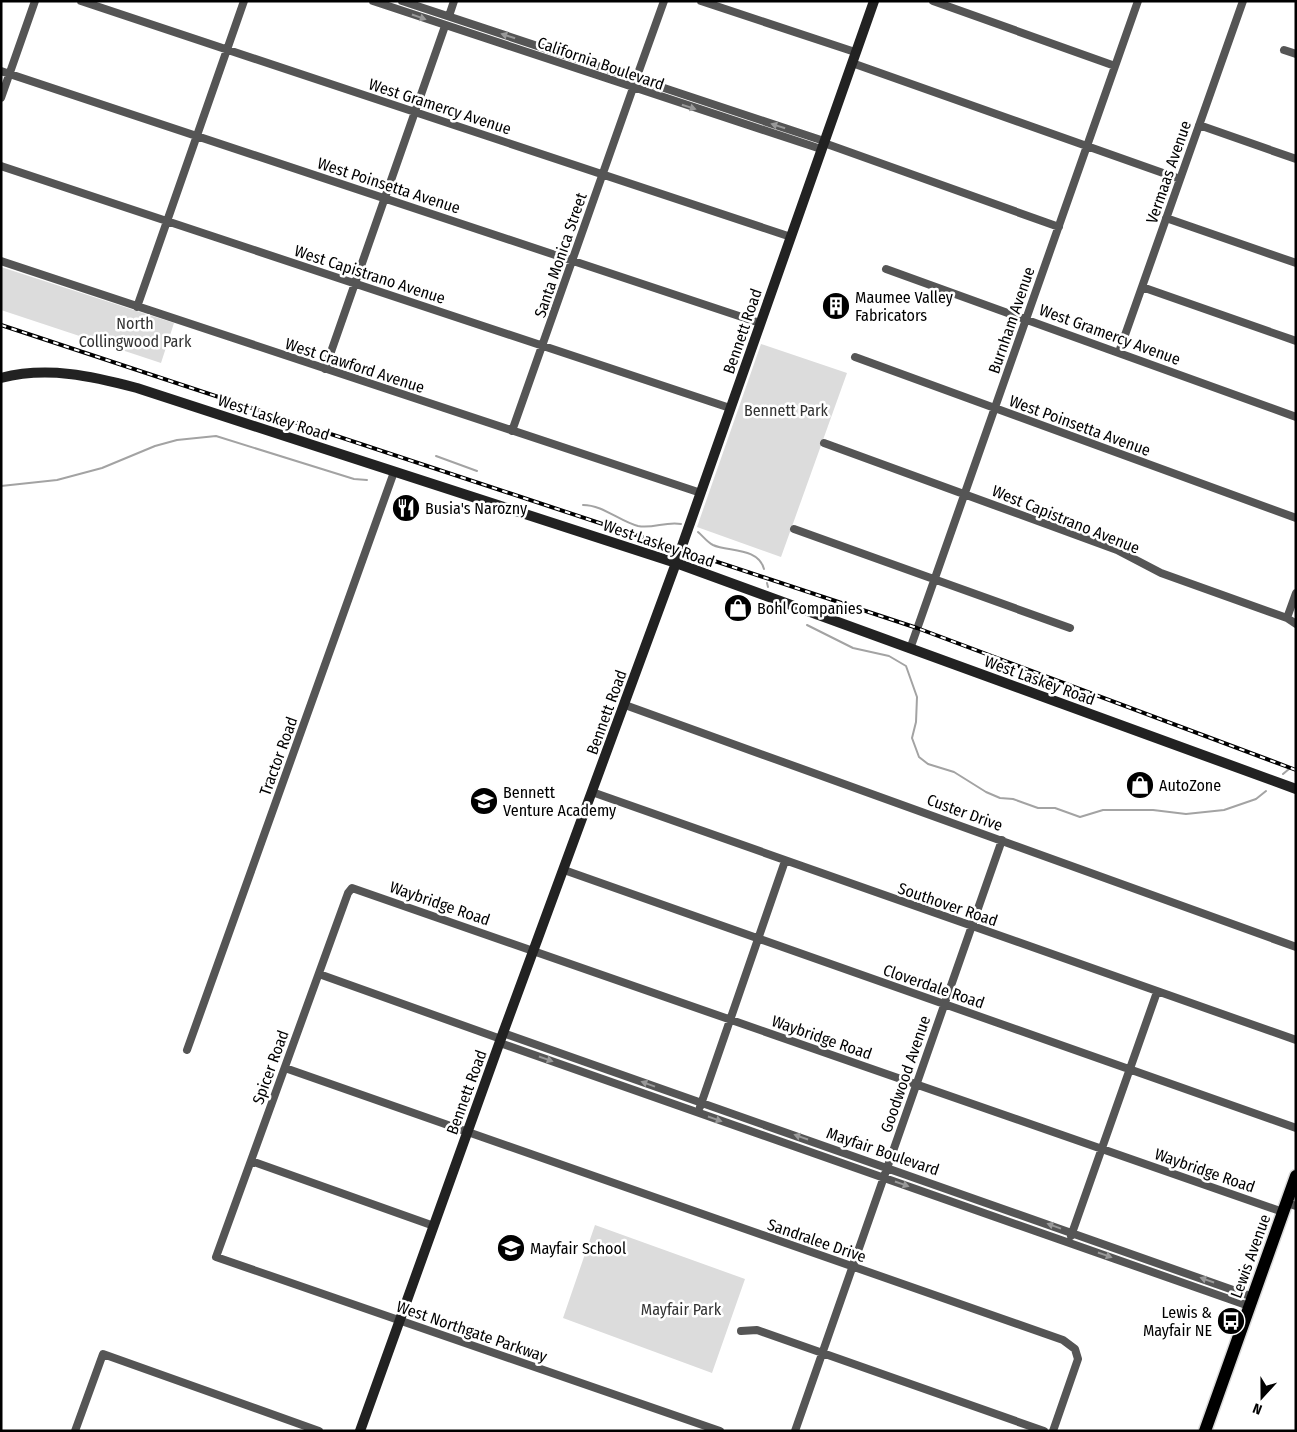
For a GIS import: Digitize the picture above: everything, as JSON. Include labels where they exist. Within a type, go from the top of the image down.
[{"type":"main road","name":"Lewis Avenue","points":[[1205,1431],[1251,1301],[1288,1207],[1296,1176]]},
{"type":"street","points":[[1,98],[5,73],[35,1]]},
{"type":"street","name":"West Gramercy Avenue","points":[[81,1],[791,237]]},
{"type":"street","points":[[137,307],[244,1]]},
{"type":"street","name":"California Boulevard","points":[[372,1],[726,119],[823,144]]},
{"type":"street","name":"California Boulevard","points":[[402,1],[728,110],[1059,227]]},
{"type":"street","points":[[324,369],[445,26],[442,18],[449,16],[454,1]]},
{"type":"street","name":"Santa Monica Street","points":[[512,431],[633,88],[630,84],[631,80],[636,79],[664,1]]},
{"type":"street","points":[[701,1],[1180,179]]},
{"type":"street","name":"Bennett Road","points":[[360,1431],[501,1038],[676,563],[874,1]]},
{"type":"street","points":[[933,1],[1115,66]]},
{"type":"street","name":"Burnham Avenue","points":[[910,649],[1138,1]]},
{"type":"street","name":"Vermaas Avenue","points":[[1119,352],[1243,1]]},
{"type":"street","points":[[540,57],[543,48]]},
{"type":"street","points":[[1284,50],[1296,54]]},
{"type":"street","name":"West Poinsetta Avenue","points":[[5,73],[760,323]]},
{"type":"street","points":[[726,119],[728,110]]},
{"type":"street","points":[[1199,125],[1296,159]]},
{"type":"street","name":"West Capistrano Avenue","points":[[1,166],[730,408]]},
{"type":"street","points":[[1166,218],[1296,263]]},
{"type":"street","name":"West Crawford Avenue","points":[[1,262],[701,493]]},
{"type":"street","name":"West Gramercy Avenue","points":[[886,270],[1026,318],[1296,417]]},
{"type":"street","points":[[1142,287],[1296,341]]},
{"type":"street","name":"West Poinsetta Avenue","points":[[855,357],[1296,518]]},
{"type":"street","name":"West Laskey Road","points":[[1,378],[63,372],[102,378],[137,388],[676,563],[1296,790]]},
{"type":"street","name":"West Capistrano Avenue","points":[[824,443],[1117,550],[1161,573],[1287,618],[1296,624]]},
{"type":"street","name":"Tractor Road","points":[[187,1050],[394,472]]},
{"type":"street","points":[[794,529],[1070,628]]},
{"type":"street","points":[[1287,618],[1296,593]]},
{"type":"street","name":"Custer Drive","points":[[624,705],[1296,947]]},
{"type":"street","name":"Southover Road","points":[[592,792],[1296,1040]]},
{"type":"street","name":"Goodwood Avenue","points":[[795,1431],[1002,840]]},
{"type":"street","points":[[698,1112],[785,861]]},
{"type":"street","name":"Cloverdale Road","points":[[564,870],[1296,1128]]},
{"type":"street","name":"Waybridge Road","points":[[352,888],[1102,1149],[1288,1207]]},
{"type":"street","name":"Spicer Road","points":[[216,1257],[348,893],[352,888]]},
{"type":"street","name":"Mayfair Boulevard","points":[[319,974],[501,1038],[698,1112],[884,1178],[1068,1242],[1251,1301]]},
{"type":"street","points":[[1068,1242],[1157,992]]},
{"type":"street","name":"Mayfair Boulevard","points":[[501,1038],[701,1103],[887,1167],[1072,1233],[1251,1301]]},
{"type":"street","name":"Sandralee Drive","points":[[285,1068],[1063,1340],[1075,1349],[1078,1359],[1053,1431]]},
{"type":"street","points":[[251,1161],[434,1226]]},
{"type":"street","name":"West Northgate Parkway","points":[[216,1257],[720,1431]]},
{"type":"street","points":[[741,1331],[757,1330],[1044,1431]]},
{"type":"street","points":[[74,1431],[103,1354],[319,1431]]},
{"type":"green space","name":"North Collingwood Park","points":[[1,267],[174,323],[161,363],[1,310]]},
{"type":"green space","name":"Bennett Park","points":[[761,344],[847,373],[781,557],[697,527]]},
{"type":"green space","name":"Mayfair Park","points":[[595,1225],[745,1279],[712,1373],[563,1318]]},
{"type":"waterway","points":[[1,486],[57,480],[102,468],[155,446],[177,440],[216,436],[354,479],[367,480]]},
{"type":"waterway","points":[[436,456],[477,471]]},
{"type":"waterway","points":[[583,505],[604,510],[638,526],[649,527],[670,523],[681,524]]},
{"type":"waterway","points":[[698,532],[713,545],[742,551],[756,557],[764,569]]},
{"type":"waterway","points":[[767,583],[768,587]]},
{"type":"waterway","points":[[807,625],[853,648],[889,656],[906,666],[917,697],[916,722],[912,738],[919,757],[928,764],[954,772],[986,792],[1000,798],[1013,799],[1038,808],[1055,808],[1080,817],[1103,810],[1153,810],[1186,814],[1224,810],[1256,799],[1266,791]]},
{"type":"waterway","points":[[1283,774],[1289,769]]},
{"type":"railway","points":[[1,325],[917,628],[1296,770]]},
{"type":"place","name":"Maumee Valley Fabricators","points":[[836,306]]},
{"type":"place","name":"Busia's Narozny","points":[[406,508]]},
{"type":"place","name":"Bohl Companies","points":[[738,608]]},
{"type":"place","name":"AutoZone","points":[[1140,785]]},
{"type":"place","name":"Bennett Venture Academy","points":[[484,801]]},
{"type":"place","name":"Mayfair School","points":[[511,1248]]},
{"type":"place","name":"Lewis & Mayfair NE","points":[[1231,1321]]}]
